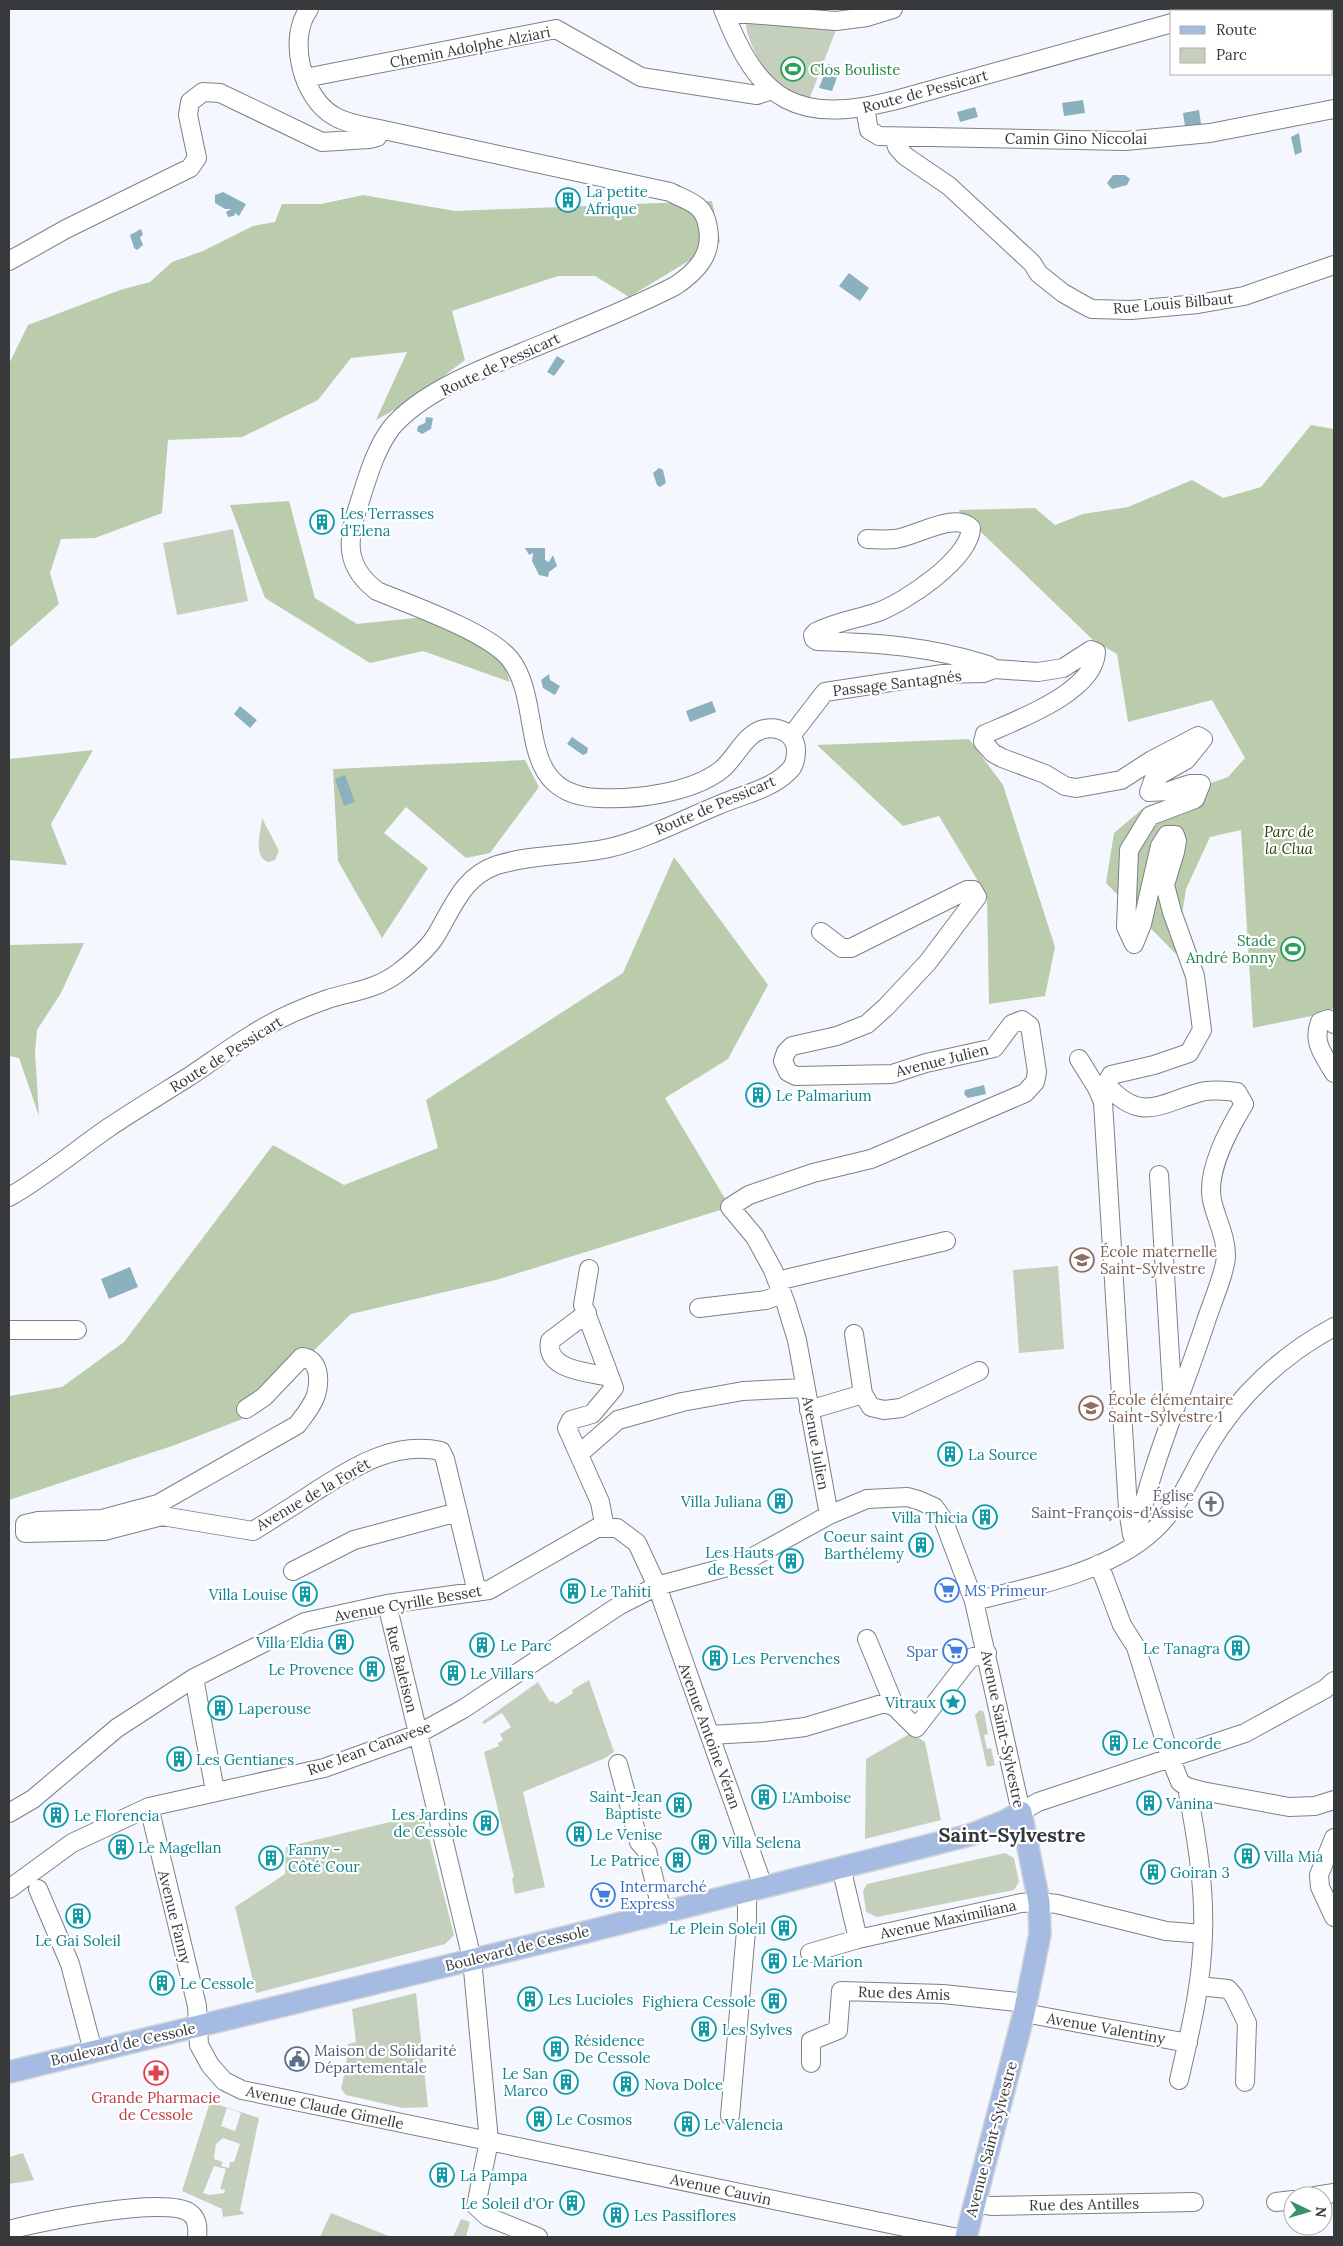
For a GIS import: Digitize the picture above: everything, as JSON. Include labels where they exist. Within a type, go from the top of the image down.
[{"type":"main road","name":"Boulevard de Cessole","points":[[9,2072],[970,1835],[1005,1821],[1021,1812]]},
{"type":"main road","name":"Avenue Saint-Sylvestre","points":[[966,2237],[1025,2008],[1040,1934],[1039,1902],[1021,1812]]},
{"type":"street","name":"Route de Pessicart","points":[[9,1197],[44,1175],[128,1115],[253,1034],[331,998],[364,991],[393,977],[422,953],[434,939],[458,895],[477,874],[494,866],[511,862],[614,847],[763,788],[788,772],[794,763],[796,755],[795,744],[791,736],[775,728],[757,732],[724,768],[696,784],[629,798],[582,796],[556,784],[546,773],[534,746],[524,690],[518,672],[510,659],[499,648],[470,631],[377,590],[366,582],[356,570],[351,540],[357,510],[382,443],[405,414],[419,403],[475,372],[675,286],[691,275],[701,263],[708,250],[710,236],[707,221],[700,208],[670,192],[379,129],[345,121],[333,116],[318,100],[306,78],[298,45],[299,28],[309,9]]},
{"type":"street","points":[[723,10],[836,21],[866,17],[893,9]]},
{"type":"street","points":[[1259,10],[1284,9]]},
{"type":"street","name":"Route de Pessicart","points":[[723,10],[743,53],[772,90],[786,100],[806,108],[827,111],[864,108],[1170,24]]},
{"type":"street","name":"Chemin Adolphe Alziari","points":[[306,78],[556,29],[640,77],[757,95],[772,90]]},
{"type":"street","points":[[9,261],[66,228],[190,168],[197,158],[188,115],[190,102],[203,92],[220,92],[322,142],[369,139],[377,137],[379,129]]},
{"type":"street","name":"Camin Gino Niccolai","points":[[864,108],[869,130],[873,134],[894,137],[1125,141],[1210,133],[1334,109]]},
{"type":"street","name":"Rue Louis Bilbaut","points":[[894,137],[897,147],[905,156],[949,186],[1032,262],[1039,274],[1063,292],[1092,309],[1131,310],[1198,304],[1244,296],[1334,265]]},
{"type":"street","points":[[867,539],[896,539],[948,522],[962,522],[971,528],[971,533],[964,547],[952,562],[916,591],[880,612],[822,628],[813,635],[817,641],[887,643],[940,651],[988,665],[994,669],[1038,672],[1063,668],[1090,650],[1096,652],[1096,657],[1087,674],[1070,693],[985,734],[983,737],[985,747],[993,754],[1046,774],[1065,786],[1086,788],[1121,780],[1152,760],[1198,736],[1203,738],[1186,760],[1154,778],[1149,792],[1170,791],[1190,784],[1201,784],[1195,798],[1150,816],[1129,850],[1126,928],[1134,944],[1142,924],[1160,846],[1167,835],[1175,835],[1177,841],[1175,852],[1165,885],[1195,976],[1202,1030],[1189,1053],[1154,1065],[1111,1076],[1106,1084],[1117,1096],[1130,1105],[1151,1108],[1204,1091],[1237,1092],[1244,1104],[1227,1133],[1214,1172],[1212,1198],[1223,1235],[1226,1257],[1142,1508],[1134,1545]]},
{"type":"street","name":"Passage Santagnés","points":[[791,736],[825,692],[943,674],[984,673],[994,669]]},
{"type":"street","name":"Avenue Julien","points":[[821,932],[842,948],[851,948],[967,890],[973,890],[977,897],[928,962],[886,1007],[866,1024],[837,1036],[792,1046],[786,1052],[783,1061],[788,1072],[796,1076],[892,1074],[926,1063],[994,1048],[1012,1024],[1022,1020],[1030,1026],[1037,1072],[1034,1082],[1025,1093],[937,1132],[871,1159],[812,1173],[749,1195],[730,1207],[755,1237],[780,1288],[796,1340],[829,1515]]},
{"type":"street","points":[[1334,1024],[1328,1020],[1320,1022],[1316,1032],[1318,1044],[1334,1073]]},
{"type":"street","points":[[1079,1059],[1098,1088],[1103,1102],[1128,1509],[1134,1545]]},
{"type":"street","points":[[1159,1175],[1174,1414]]},
{"type":"street","points":[[699,1308],[766,1300],[780,1288],[946,1240]]},
{"type":"street","points":[[589,1268],[583,1304],[614,1388],[592,1414],[571,1420],[567,1428],[600,1502],[605,1528],[617,1528],[636,1543],[657,1586],[742,1563],[829,1515]]},
{"type":"street","points":[[586,1313],[550,1341],[548,1350],[553,1360],[567,1367],[610,1377]]},
{"type":"street","points":[[974,1601],[1076,1574],[1134,1545],[1153,1532],[1176,1505],[1209,1445],[1240,1401],[1273,1369],[1302,1346],[1334,1327]]},
{"type":"street","points":[[9,1330],[78,1330]]},
{"type":"street","points":[[854,1334],[863,1394],[871,1407],[884,1410],[902,1408],[979,1371]]},
{"type":"street","name":"Avenue de la Forêt","points":[[246,1409],[264,1397],[302,1357],[308,1358],[315,1364],[318,1374],[316,1395],[308,1411],[297,1426],[158,1504],[102,1518],[38,1521],[24,1524],[25,1533],[104,1531],[162,1516],[253,1531],[358,1465],[406,1449],[424,1447],[441,1451],[477,1592]]},
{"type":"street","points":[[578,1454],[618,1420],[682,1402],[743,1391],[806,1388]]},
{"type":"street","points":[[809,1410],[863,1394]]},
{"type":"street","name":"Avenue Saint-Sylvestre","points":[[829,1515],[867,1499],[907,1498],[918,1500],[934,1507],[943,1520],[974,1601],[1021,1812]]},
{"type":"street","points":[[293,1571],[354,1540],[458,1512]]},
{"type":"street","name":"Avenue Cyrille Besset","points":[[9,1813],[33,1799],[117,1728],[194,1678],[306,1622],[386,1604],[488,1590],[597,1528],[605,1528]]},
{"type":"street","name":"Avenue Valentiny","points":[[1099,1564],[1122,1625],[1136,1647],[1170,1757],[1180,1782],[1187,1787],[1202,1894],[1203,1934],[1199,1986],[1180,2080]]},
{"type":"street","name":"Rue Jean Canavese","points":[[9,1889],[72,1843],[149,1807],[324,1768],[418,1734],[463,1709],[620,1605],[657,1586]]},
{"type":"street","name":"Avenue Antoine Véran","points":[[657,1586],[710,1735],[755,1889],[747,1920],[730,2116]]},
{"type":"street","name":"Rue Baleison","points":[[386,1604],[472,1959],[489,2141],[476,2206],[488,2217],[538,2237]]},
{"type":"street","points":[[867,1639],[895,1707],[916,1728],[970,1658],[987,1653]]},
{"type":"street","points":[[194,1678],[215,1791]]},
{"type":"street","points":[[1021,1812],[1038,1802],[1245,1733],[1325,1689],[1334,1681]]},
{"type":"street","points":[[710,1735],[805,1727],[885,1703],[895,1707]]},
{"type":"street","points":[[618,1764],[639,1842],[647,1851],[662,1912]]},
{"type":"street","points":[[1187,1787],[1289,1807],[1316,1806],[1334,1800]]},
{"type":"street","name":"Avenue Fanny","points":[[149,1807],[197,2006],[198,2026]]},
{"type":"street","points":[[1334,1838],[1319,1875],[1320,1887],[1334,1917]]},
{"type":"street","points":[[841,1866],[858,1939]]},
{"type":"street","points":[[38,1889],[70,1964],[93,2051]]},
{"type":"street","name":"Avenue Maximiliana","points":[[810,1954],[858,1939],[1021,1903],[1039,1902],[1057,1904],[1166,1931],[1203,1934]]},
{"type":"street","points":[[1199,1986],[1228,1989],[1234,1996],[1247,2023],[1245,2082]]},
{"type":"street","name":"Rue des Amis","points":[[810,2063],[811,2041],[838,2030],[841,1991],[943,1994],[1025,2008]]},
{"type":"street","name":"Avenue Valentiny","points":[[1025,2008],[1188,2043]]},
{"type":"street","name":"Avenue Claude Gimelle","points":[[198,2026],[199,2045],[210,2065],[224,2081],[242,2090],[489,2141]]},
{"type":"street","name":"Avenue Cauvin","points":[[489,2141],[953,2237]]},
{"type":"street","name":"Rue des Antilles","points":[[974,2203],[991,2206],[1194,2202]]},
{"type":"street","points":[[9,2230],[81,2214],[174,2207],[190,2213],[196,2219],[197,2237]]},
{"type":"green space","name":"Clos Bouliste","points":[[746,15],[836,30],[809,100],[787,92],[772,78],[752,46],[748,35]]},
{"type":"green space","points":[[363,195],[455,211],[712,201],[720,242],[629,297],[595,276],[558,276],[452,311],[465,360],[412,400],[376,420],[407,352],[351,358],[318,400],[242,437],[168,440],[162,513],[95,538],[61,539],[50,573],[59,604],[9,648],[9,364],[28,325],[120,290],[150,282],[172,262],[203,251],[253,226],[275,222],[282,204],[321,204]]},
{"type":"green space","name":"Parc de la Clua","points":[[1311,425],[1334,429],[1334,1008],[1316,1015],[1253,1028],[1241,830],[1210,837],[1186,889],[1176,954],[1106,883],[1114,833],[1146,806],[1228,777],[1245,758],[1212,700],[1128,722],[1117,654],[1093,640],[958,510],[1035,508],[1055,525],[1083,514],[1128,507],[1192,480],[1223,498],[1261,487]]},
{"type":"green space","points":[[289,501],[315,598],[357,624],[425,617],[499,652],[510,682],[423,651],[370,663],[265,598],[230,505]]},
{"type":"green space","points":[[233,529],[248,601],[177,615],[163,543]]},
{"type":"green space","points":[[969,739],[1003,785],[1055,947],[1045,996],[989,1004],[987,896],[939,816],[903,826],[817,745]]},
{"type":"green space","points":[[93,750],[51,824],[67,865],[9,860],[9,759]]},
{"type":"green space","points":[[525,760],[539,787],[490,853],[466,858],[406,807],[384,833],[428,868],[382,938],[338,861],[333,769]]},
{"type":"green space","points":[[262,818],[279,851],[275,860],[269,862],[264,860],[259,850]]},
{"type":"green space","points":[[674,857],[768,985],[728,1059],[665,1098],[730,1207],[496,1280],[351,1314],[245,1418],[175,1445],[9,1500],[9,1396],[62,1387],[124,1342],[273,1145],[344,1185],[438,1148],[426,1100],[623,973]]},
{"type":"green space","points":[[84,943],[61,993],[37,1030],[35,1052],[39,1116],[19,1058],[9,1056],[9,945]]},
{"type":"green space","points":[[1058,1266],[1064,1349],[1019,1353],[1013,1270]]},
{"type":"green space","points":[[589,1680],[614,1752],[605,1758],[523,1792],[545,1887],[515,1894],[512,1879],[514,1877],[484,1752],[499,1746],[498,1743],[503,1740],[500,1734],[511,1727],[502,1713],[484,1724],[482,1722],[538,1682],[550,1702],[553,1701],[556,1704],[573,1693],[572,1690]]},
{"type":"green space","points":[[980,1710],[984,1712],[988,1734],[984,1735],[987,1749],[991,1748],[995,1765],[987,1767],[975,1715]]},
{"type":"green space","points":[[911,1733],[925,1742],[941,1820],[865,1839],[866,1759]]},
{"type":"green space","points":[[423,1814],[454,1935],[445,1944],[256,1993],[235,1907],[285,1874],[286,1847]]},
{"type":"green space","points":[[1005,1853],[1014,1858],[1019,1882],[1014,1890],[877,1917],[866,1912],[863,1891],[867,1884]]},
{"type":"green space","points":[[416,1993],[428,2107],[403,2108],[346,2095],[341,2089],[346,2067],[348,2044],[356,2042],[352,2009]]},
{"type":"green space","points":[[210,2102],[259,2118],[240,2210],[245,2214],[223,2217],[222,2209],[182,2191]],"holes":[[[227,2108],[241,2113],[235,2131],[221,2126]],[[223,2138],[240,2144],[234,2162],[230,2162],[229,2168],[221,2166],[223,2162],[214,2159],[216,2144]],[[214,2166],[226,2169],[220,2189],[225,2190],[224,2193],[210,2195],[203,2193]]]},
{"type":"green space","points":[[23,2153],[34,2180],[9,2184],[9,2157]]},
{"type":"green space","points":[[331,2213],[391,2237],[320,2237]]},
{"type":"green space","points":[[461,2219],[470,2222],[466,2237],[453,2237]]},
{"type":"water","points":[[828,64],[840,69],[832,91],[819,88]]},
{"type":"water","points":[[1083,100],[1085,113],[1064,116],[1062,103]]},
{"type":"water","points":[[975,107],[978,117],[960,122],[957,112]]},
{"type":"water","points":[[1199,110],[1201,124],[1185,126],[1183,113]]},
{"type":"water","points":[[1299,133],[1302,152],[1295,155],[1291,137]]},
{"type":"water","points":[[1113,175],[1125,175],[1130,179],[1127,185],[1112,189],[1107,183]]},
{"type":"water","points":[[223,192],[246,204],[239,216],[235,213],[234,216],[228,217],[226,212],[231,209],[225,209],[215,203],[215,195]]},
{"type":"water","points":[[141,229],[143,235],[140,237],[143,245],[137,250],[134,248],[130,235]]},
{"type":"water","points":[[849,273],[869,288],[860,301],[839,286]]},
{"type":"water","points":[[557,356],[565,361],[554,376],[547,372]]},
{"type":"water","points":[[426,417],[433,418],[431,429],[422,434],[417,431],[418,426],[425,423]]},
{"type":"water","points":[[659,468],[663,470],[666,483],[660,487],[657,485],[653,473]]},
{"type":"water","points":[[525,548],[545,548],[545,560],[549,562],[553,555],[557,566],[549,572],[548,577],[539,575],[532,561],[533,553],[529,555]]},
{"type":"water","points":[[549,674],[550,680],[560,686],[555,695],[543,688],[541,680]]},
{"type":"water","points":[[712,701],[716,712],[690,722],[686,711]]},
{"type":"water","points":[[240,706],[257,720],[250,728],[234,714]]},
{"type":"water","points":[[572,737],[588,748],[587,753],[583,755],[567,744]]},
{"type":"water","points":[[345,775],[355,802],[344,806],[335,779]]},
{"type":"water","points":[[984,1085],[986,1094],[968,1098],[964,1094],[965,1090]]},
{"type":"water","points":[[130,1267],[138,1287],[109,1299],[101,1279]]},
{"type":"place","name":"Clos Bouliste","points":[[793,69]]},
{"type":"place","name":"La petite Afrique","points":[[568,200]]},
{"type":"place","name":"Les Terrasses d'Elena","points":[[322,522]]},
{"type":"place","name":"Stade André Bonny","points":[[1293,949]]},
{"type":"place","name":"Le Palmarium","points":[[758,1095]]},
{"type":"place","name":"École maternelle Saint-Sylvestre","points":[[1082,1260]]},
{"type":"place","name":"École élémentaire Saint-Sylvestre 1","points":[[1091,1408]]},
{"type":"place","name":"La Source","points":[[950,1454]]},
{"type":"place","name":"Villa Juliana","points":[[780,1501]]},
{"type":"place","name":"Église Saint-François-d'Assise","points":[[1211,1504]]},
{"type":"place","name":"Villa Thicia","points":[[985,1517]]},
{"type":"place","name":"Coeur saint Barthélemy","points":[[921,1545]]},
{"type":"place","name":"Les Hauts de Besset","points":[[791,1561]]},
{"type":"place","name":"MS Primeur","points":[[947,1590]]},
{"type":"place","name":"Le Tahiti","points":[[573,1591]]},
{"type":"place","name":"Villa Louise","points":[[305,1594]]},
{"type":"place","name":"Villa Eldia","points":[[341,1642]]},
{"type":"place","name":"Le Parc","points":[[482,1645]]},
{"type":"place","name":"Le Tanagra","points":[[1237,1648]]},
{"type":"place","name":"Spar","points":[[955,1651]]},
{"type":"place","name":"Les Pervenches","points":[[715,1658]]},
{"type":"place","name":"Le Provence","points":[[372,1669]]},
{"type":"place","name":"Le Villars","points":[[453,1673]]},
{"type":"place","name":"Vitraux","points":[[953,1702]]},
{"type":"place","name":"Laperouse","points":[[220,1708]]},
{"type":"place","name":"Le Concorde","points":[[1115,1743]]},
{"type":"place","name":"Les Gentianes","points":[[179,1759]]},
{"type":"place","name":"L'Amboise","points":[[764,1797]]},
{"type":"place","name":"Vanina","points":[[1149,1803]]},
{"type":"place","name":"Saint-Jean Baptiste","points":[[679,1805]]},
{"type":"place","name":"Le Florencia","points":[[56,1815]]},
{"type":"place","name":"Les Jardins de Cessole","points":[[486,1823]]},
{"type":"place","name":"Le Venise","points":[[579,1834]]},
{"type":"place","name":"Villa Selena","points":[[704,1842]]},
{"type":"place","name":"Le Magellan","points":[[121,1847]]},
{"type":"place","name":"Villa Mia","points":[[1247,1856]]},
{"type":"place","name":"Fanny - Côté Cour","points":[[271,1858]]},
{"type":"place","name":"Le Patrice","points":[[678,1860]]},
{"type":"place","name":"Goiran 3","points":[[1153,1872]]},
{"type":"place","name":"Intermarché Express","points":[[603,1895]]},
{"type":"place","name":"Le Gai Soleil","points":[[78,1916]]},
{"type":"place","name":"Le Plein Soleil","points":[[784,1928]]},
{"type":"place","name":"Le Marion","points":[[774,1961]]},
{"type":"place","name":"Le Cessole","points":[[162,1983]]},
{"type":"place","name":"Les Lucioles","points":[[530,1999]]},
{"type":"place","name":"Fighiera Cessole","points":[[774,2001]]},
{"type":"place","name":"Les Sylves","points":[[704,2029]]},
{"type":"place","name":"Résidence De Cessole","points":[[556,2049]]},
{"type":"place","name":"Maison de Solidarité Départementale","points":[[297,2059]]},
{"type":"place","name":"Grande Pharmacie de Cessole","points":[[156,2073]]},
{"type":"place","name":"Le San Marco","points":[[566,2082]]},
{"type":"place","name":"Nova Dolce","points":[[626,2084]]},
{"type":"place","name":"Le Cosmos","points":[[539,2119]]},
{"type":"place","name":"Le Valencia","points":[[687,2124]]},
{"type":"place","name":"La Pampa","points":[[442,2175]]},
{"type":"place","name":"Le Soleil d'Or","points":[[572,2203]]},
{"type":"place","name":"Les Passiflores","points":[[616,2215]]},
{"type":"district","name":"Saint-Sylvestre","points":[[1012,1834]]}]
